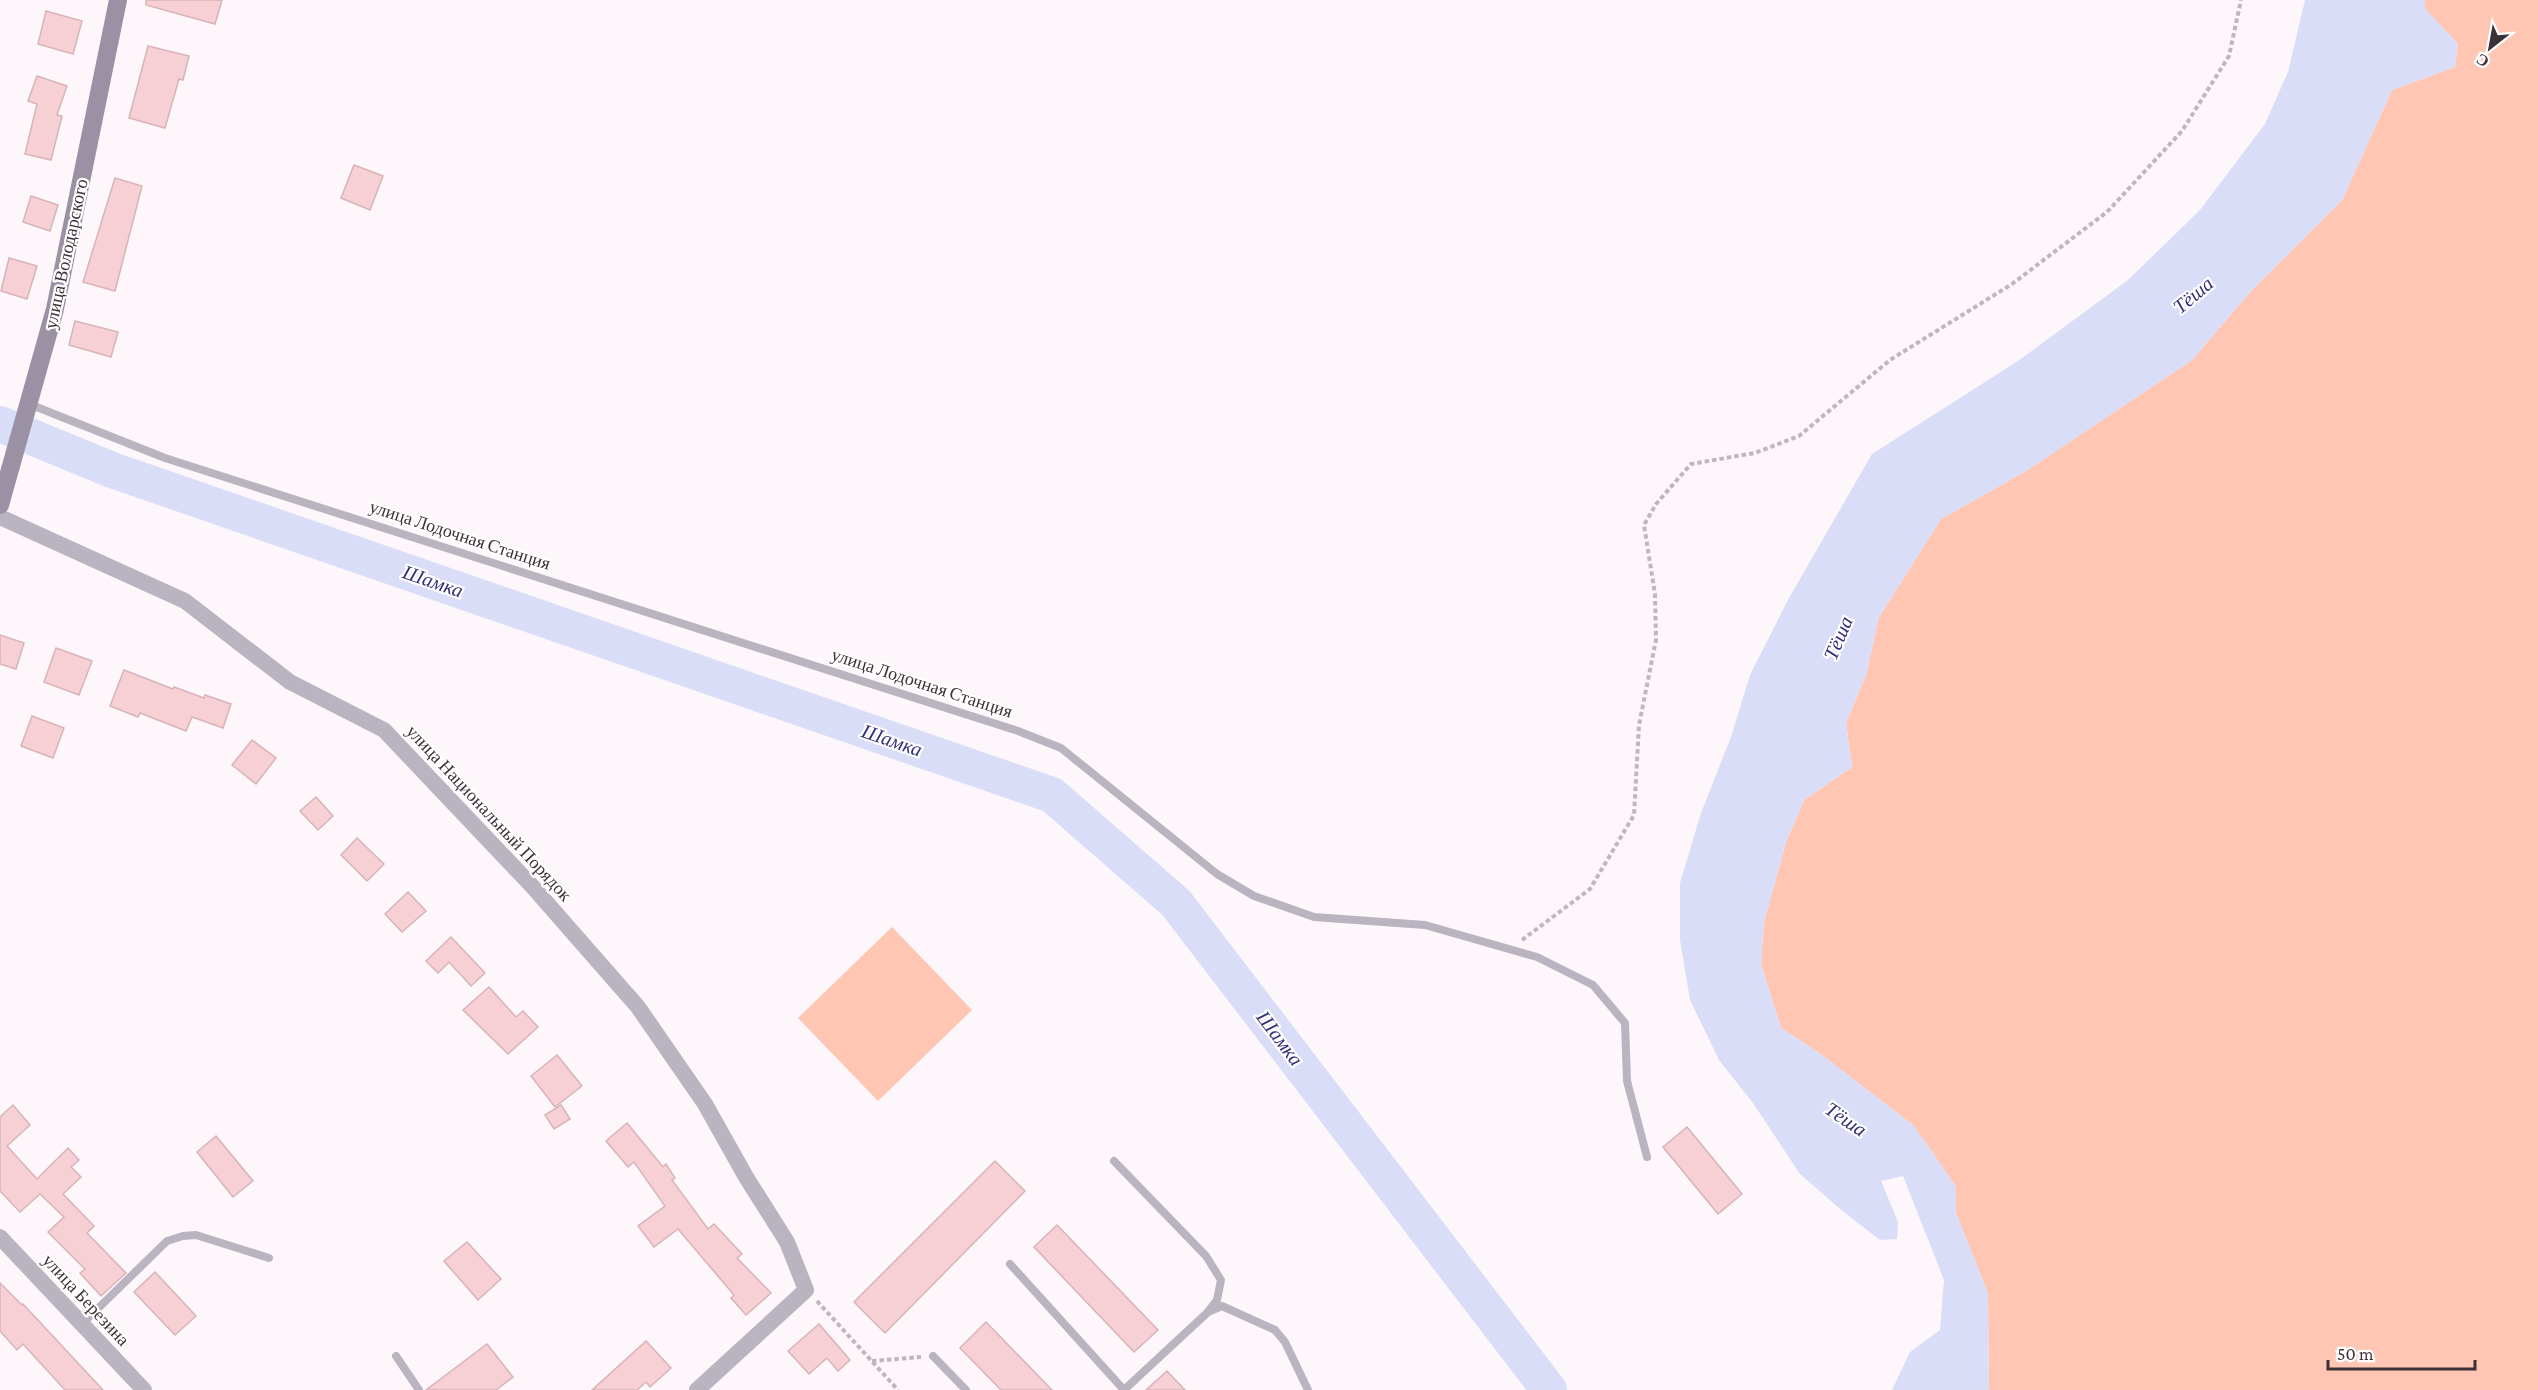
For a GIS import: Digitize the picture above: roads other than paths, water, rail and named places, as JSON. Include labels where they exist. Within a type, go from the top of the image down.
[{"type":"main road","name":"улица Володарского","points":[[0,505],[56,309],[118,0]]},
{"type":"street","name":"улица Национальный Порядок","points":[[0,517],[185,601],[290,682],[384,730],[532,886],[638,1007],[705,1104],[746,1177],[788,1242],[806,1290],[697,1390]]},
{"type":"street","name":"улица Березина","points":[[0,1237],[144,1390]]},
{"type":"lane","name":"улица Лодочная Станция","points":[[27,409],[165,458],[1018,731],[1061,748],[1217,874],[1254,896],[1314,917],[1425,925],[1537,957],[1593,985],[1625,1023],[1627,1081],[1647,1157]]},
{"type":"lane","points":[[1010,1264],[1124,1390],[1208,1312],[1217,1300],[1221,1280],[1206,1256],[1114,1161]]},
{"type":"lane","points":[[82,1324],[167,1241],[196,1235],[268,1258]]},
{"type":"lane","points":[[1208,1312],[1222,1306],[1275,1330],[1285,1342],[1308,1390]]},
{"type":"lane","points":[[396,1356],[419,1390]]},
{"type":"lane","points":[[933,1356],[966,1390]]},
{"type":"water","name":"Тёша","points":[[2305,0],[2425,0],[2425,9],[2458,44],[2455,67],[2392,90],[2342,200],[2250,292],[2192,360],[2026,471],[1941,519],[1879,617],[1866,675],[1846,723],[1852,767],[1804,800],[1786,842],[1764,922],[1761,964],[1781,1028],[1822,1055],[1914,1126],[1956,1187],[1956,1213],[1988,1294],[1989,1390],[1892,1390],[1910,1352],[1940,1330],[1944,1280],[1903,1176],[1881,1181],[1898,1222],[1897,1239],[1880,1240],[1800,1174],[1753,1103],[1719,1060],[1690,1000],[1680,940],[1680,883],[1701,813],[1731,737],[1750,675],[1789,598],[1872,454],[2018,361],[2128,280],[2200,210],[2265,124],[2288,72]]},
{"type":"waterway","name":"Шамка","points":[[0,424],[112,470],[1052,795],[1176,903],[1549,1390]]}]
